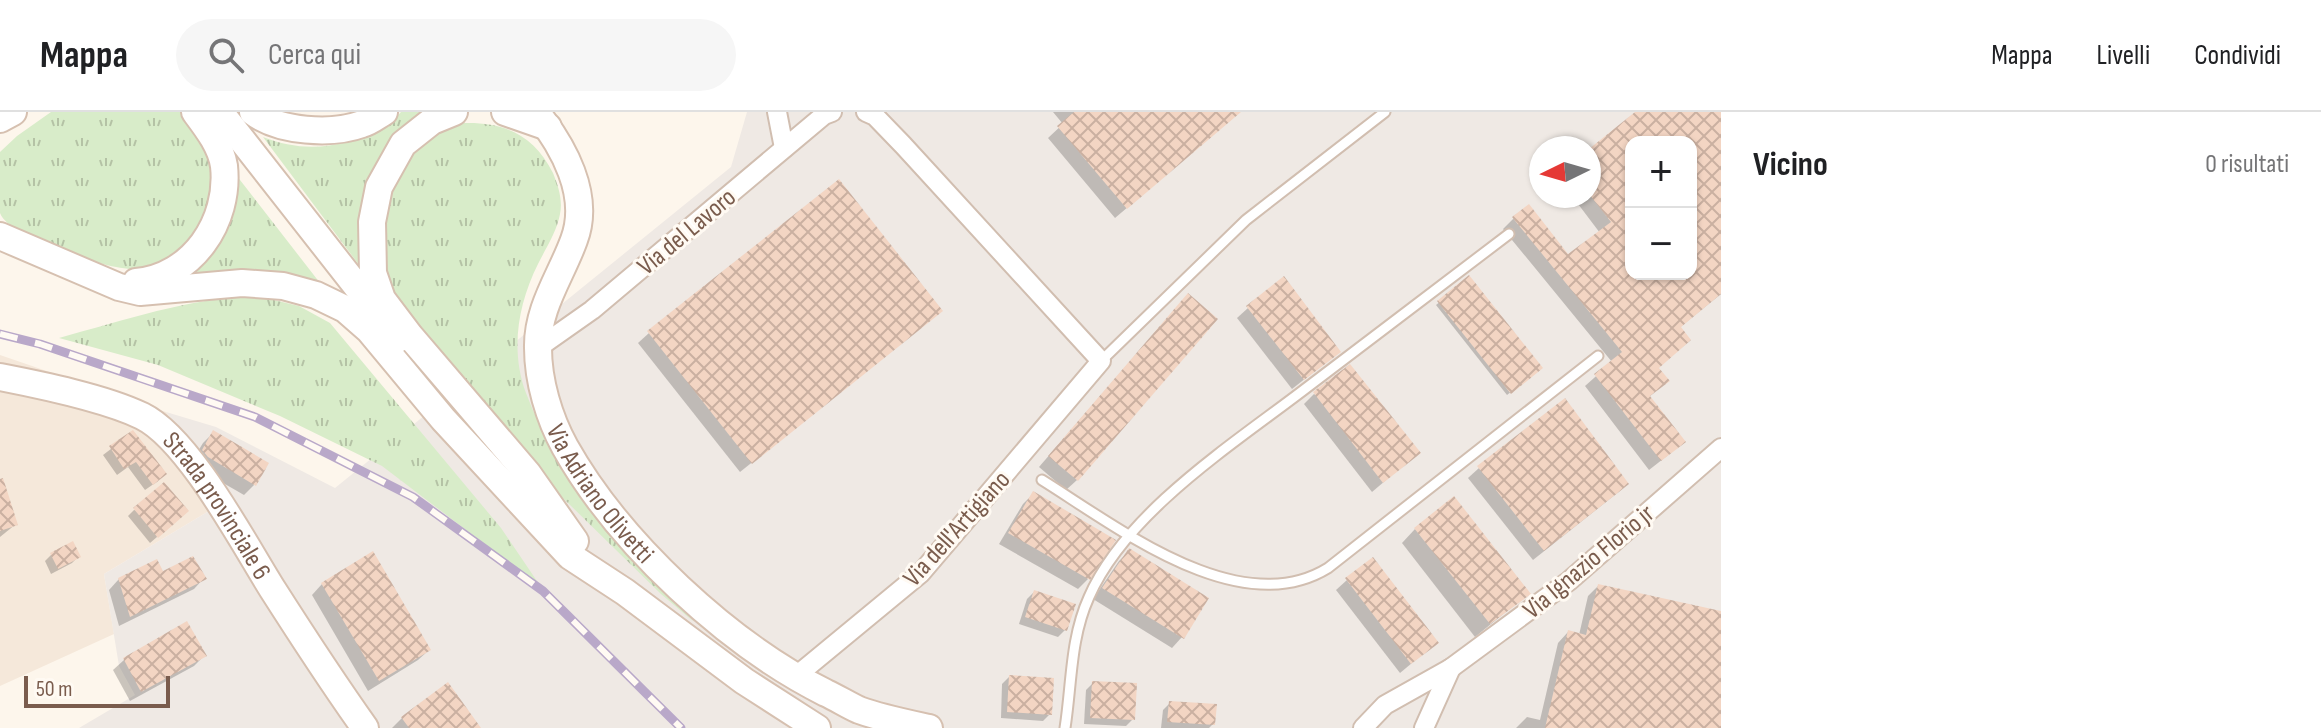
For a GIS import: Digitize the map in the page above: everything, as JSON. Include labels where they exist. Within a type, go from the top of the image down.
[{"type":"main road","points":[[93,276],[138,282],[156,279],[184,265],[214,227],[222,196],[224,166],[213,136],[195,112]]},
{"type":"main road","points":[[220,112],[453,409],[625,592]]},
{"type":"main road","points":[[253,112],[294,128],[330,130],[362,124],[384,112]]},
{"type":"main road","points":[[454,112],[432,121],[403,144],[379,187],[372,222],[373,273],[382,299],[528,474],[575,541]]},
{"type":"main road","points":[[505,112],[542,120]]},
{"type":"main road","name":"Via Adriano Olivetti","points":[[542,120],[568,163],[576,185],[579,213],[575,237],[543,310],[538,348],[547,405],[565,446],[612,514],[671,581],[742,641],[795,677],[858,709],[929,728]]},
{"type":"main road","points":[[4,235],[119,287],[140,292],[242,283],[283,286],[316,295],[345,309],[369,330],[443,419],[570,556],[625,592],[744,681],[817,728]]},
{"type":"main road","name":"Strada provinciale 6","points":[[0,377],[115,406],[143,416],[168,435],[204,480],[365,728]]},
{"type":"street","points":[[777,112],[784,148]]},
{"type":"street","name":"Via del Lavoro","points":[[538,348],[592,310],[824,115],[832,112]]},
{"type":"street","points":[[866,112],[875,116],[903,145],[1101,361]]},
{"type":"street","name":"Via dell'Artigiano","points":[[795,677],[921,573],[1101,361]]},
{"type":"street","name":"Via Ignazio Florio jr","points":[[1363,728],[1385,705],[1451,668],[1569,581],[1721,448]]},
{"type":"street","points":[[1424,728],[1451,668]]},
{"type":"lane","points":[[1101,361],[1246,220],[1385,112]]},
{"type":"lane","points":[[1065,728],[1071,657],[1079,624],[1089,596],[1105,568],[1131,535],[1185,480],[1509,234]]},
{"type":"lane","points":[[1042,480],[1186,565],[1242,582],[1292,583],[1312,577],[1598,356]]},
{"type":"shaded area","points":[[747,112],[1721,112],[1721,728],[79,728],[135,695],[119,666],[104,574],[229,499],[166,412],[216,427],[335,488],[731,167]]},
{"type":"shaded area","points":[[0,355],[166,412],[229,499],[104,574],[114,634],[0,686]]},
{"type":"green space","points":[[51,112],[189,112],[209,150],[213,187],[202,224],[178,253],[143,269],[111,266],[66,253],[8,223],[0,213],[0,152]]},
{"type":"green space","points":[[401,112],[428,112],[384,151],[367,183],[362,269],[263,137],[308,147],[337,144],[366,134]]},
{"type":"green space","points":[[464,123],[493,125],[517,133],[537,149],[553,173],[560,198],[560,214],[525,295],[518,327],[518,360],[526,393],[540,426],[577,487],[621,543],[694,622],[661,594],[522,458],[464,392],[385,281],[381,212],[409,153],[436,132]]},
{"type":"green space","points":[[233,171],[320,283],[265,271],[245,271],[176,283]]},
{"type":"green space","points":[[257,296],[299,306],[330,323],[501,528],[541,587],[382,466],[280,416],[158,365],[59,338],[182,305]]},
{"type":"building","points":[[1074,112],[1241,112],[1127,209],[1057,126]]},
{"type":"building","points":[[1635,112],[1721,112],[1721,294],[1681,327],[1691,340],[1659,368],[1670,381],[1650,396],[1686,442],[1661,461],[1594,374],[1622,352],[1512,217],[1529,204],[1529,208],[1568,254],[1611,222],[1600,208],[1601,139]]},
{"type":"building","points":[[839,179],[943,311],[752,464],[647,331]]},
{"type":"building","points":[[1469,275],[1543,368],[1511,394],[1437,301]]},
{"type":"building","points":[[1284,276],[1341,352],[1304,380],[1246,306]]},
{"type":"building","points":[[1188,293],[1218,319],[1078,481],[1048,456]]},
{"type":"building","points":[[1350,364],[1421,453],[1383,483],[1313,392]]},
{"type":"building","points":[[1565,398],[1629,484],[1544,551],[1477,466]]},
{"type":"building","points":[[133,430],[167,474],[153,485],[136,462],[124,469],[109,446]]},
{"type":"building","points":[[213,430],[269,463],[256,486],[208,457],[202,450]]},
{"type":"building","points":[[3,478],[18,525],[0,531],[0,479]]},
{"type":"building","points":[[164,482],[189,511],[158,538],[133,508]]},
{"type":"building","points":[[1033,491],[1116,540],[1090,580],[1008,533]]},
{"type":"building","points":[[1454,496],[1531,594],[1490,624],[1414,528]]},
{"type":"building","points":[[73,541],[81,557],[58,569],[50,553]]},
{"type":"building","points":[[1129,548],[1209,598],[1184,639],[1102,588]]},
{"type":"building","points":[[373,551],[431,650],[379,681],[321,583]]},
{"type":"building","points":[[193,556],[207,579],[130,617],[118,578],[157,559],[163,571]]},
{"type":"building","points":[[1373,557],[1439,643],[1411,664],[1345,578]]},
{"type":"building","points":[[1598,584],[1721,611],[1721,728],[1545,728],[1568,630],[1586,635]]},
{"type":"building","points":[[1034,590],[1076,604],[1067,631],[1025,617]]},
{"type":"building","points":[[187,621],[207,656],[141,692],[123,658]]},
{"type":"building","points":[[1009,675],[1054,678],[1052,715],[1007,712]]},
{"type":"building","points":[[1092,681],[1137,683],[1135,720],[1090,718]]},
{"type":"building","points":[[448,682],[481,728],[409,728],[401,717]]},
{"type":"building","points":[[1169,701],[1217,704],[1215,725],[1167,722]]},
{"type":"railway","points":[[0,334],[40,344],[255,417],[413,497],[543,591],[681,728]]}]
